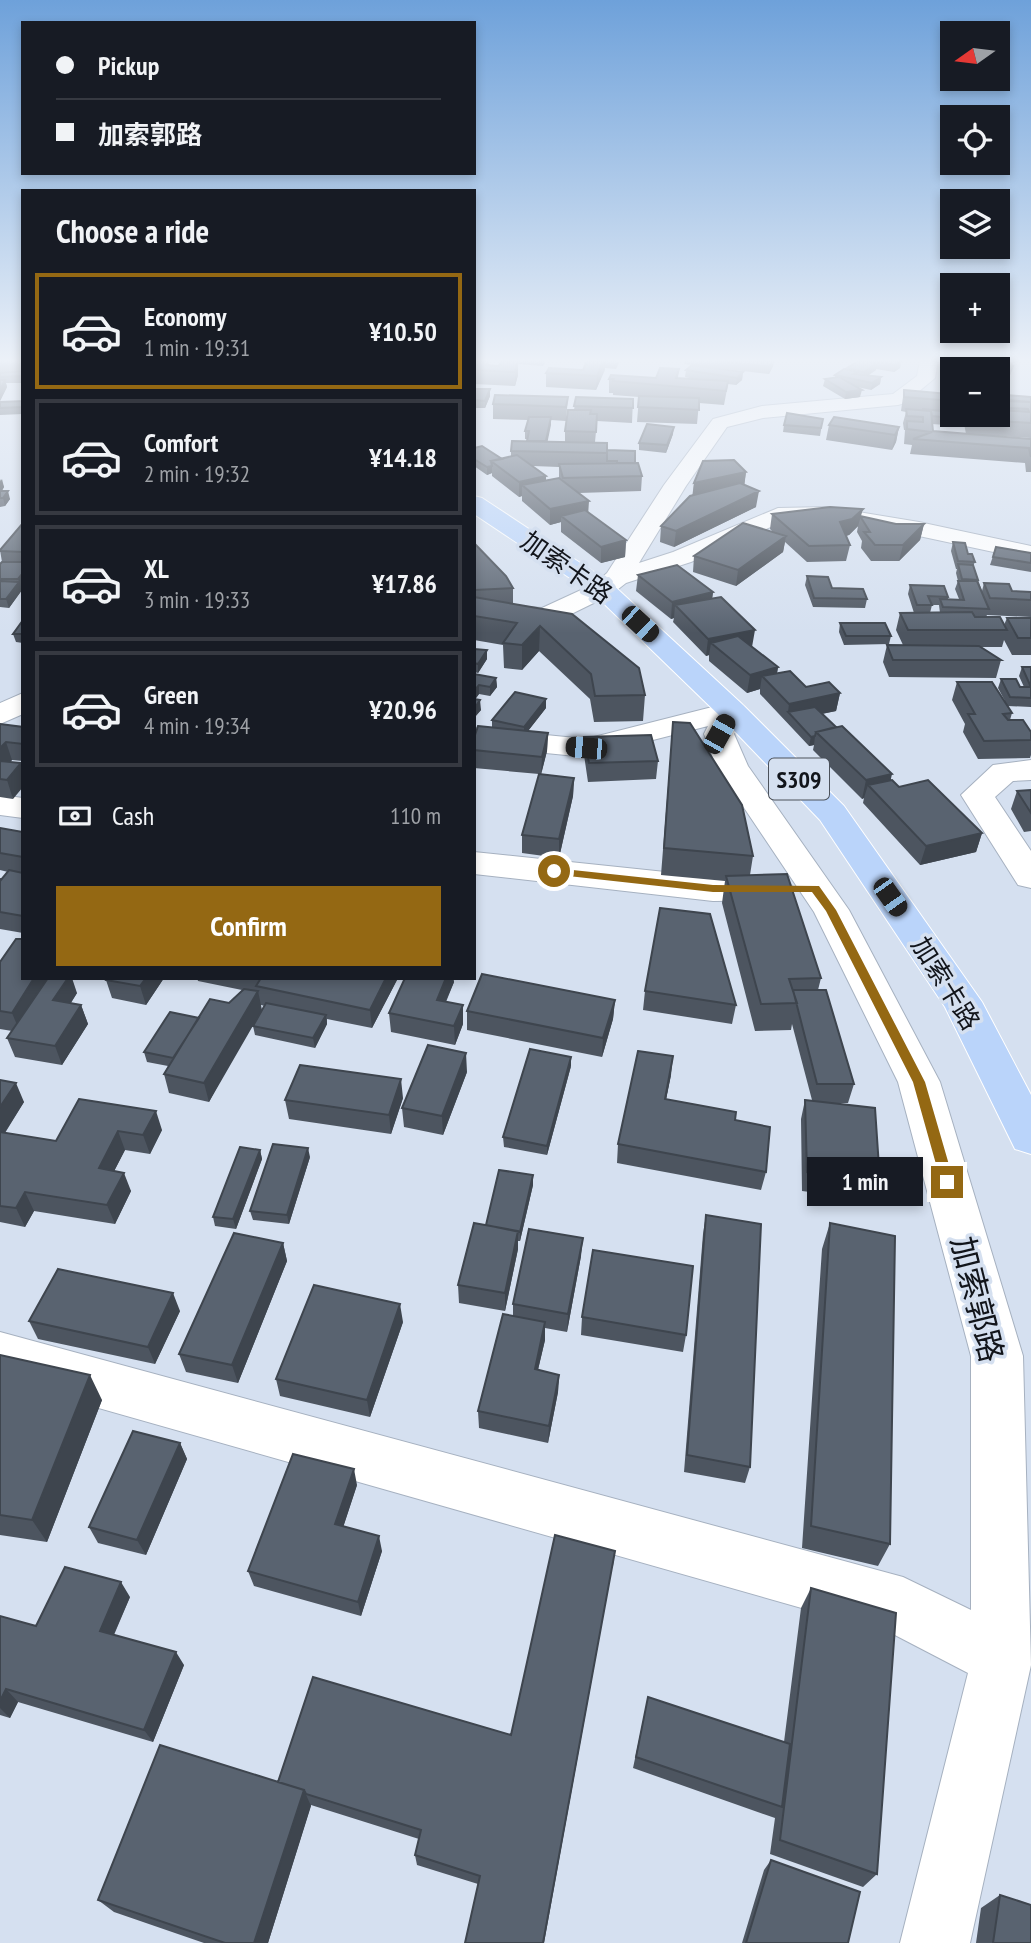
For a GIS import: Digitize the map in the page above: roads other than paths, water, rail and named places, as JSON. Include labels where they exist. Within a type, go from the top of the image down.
[{"type":"main road","name":"加索卡路","points":[[476,504],[610,584],[832,813],[962,1002],[1031,1137]]},
{"type":"street","points":[[610,584],[699,452]]},
{"type":"street","points":[[476,611],[546,616],[610,584],[682,557],[778,515],[828,514],[919,529],[1031,553]]},
{"type":"street","points":[[0,715],[21,703]]},
{"type":"street","points":[[476,737],[586,748],[732,711]]},
{"type":"street","name":"加索郭路","points":[[732,711],[719,734],[732,766],[831,910],[919,1082],[997,1356],[1002,1658],[935,1943]]},
{"type":"street","points":[[1031,770],[1004,772],[977,795],[1031,877]]},
{"type":"street","points":[[0,805],[21,808]]},
{"type":"street","points":[[476,863],[713,889],[815,888]]},
{"type":"street","points":[[0,1356],[903,1607],[1002,1658]]}]
